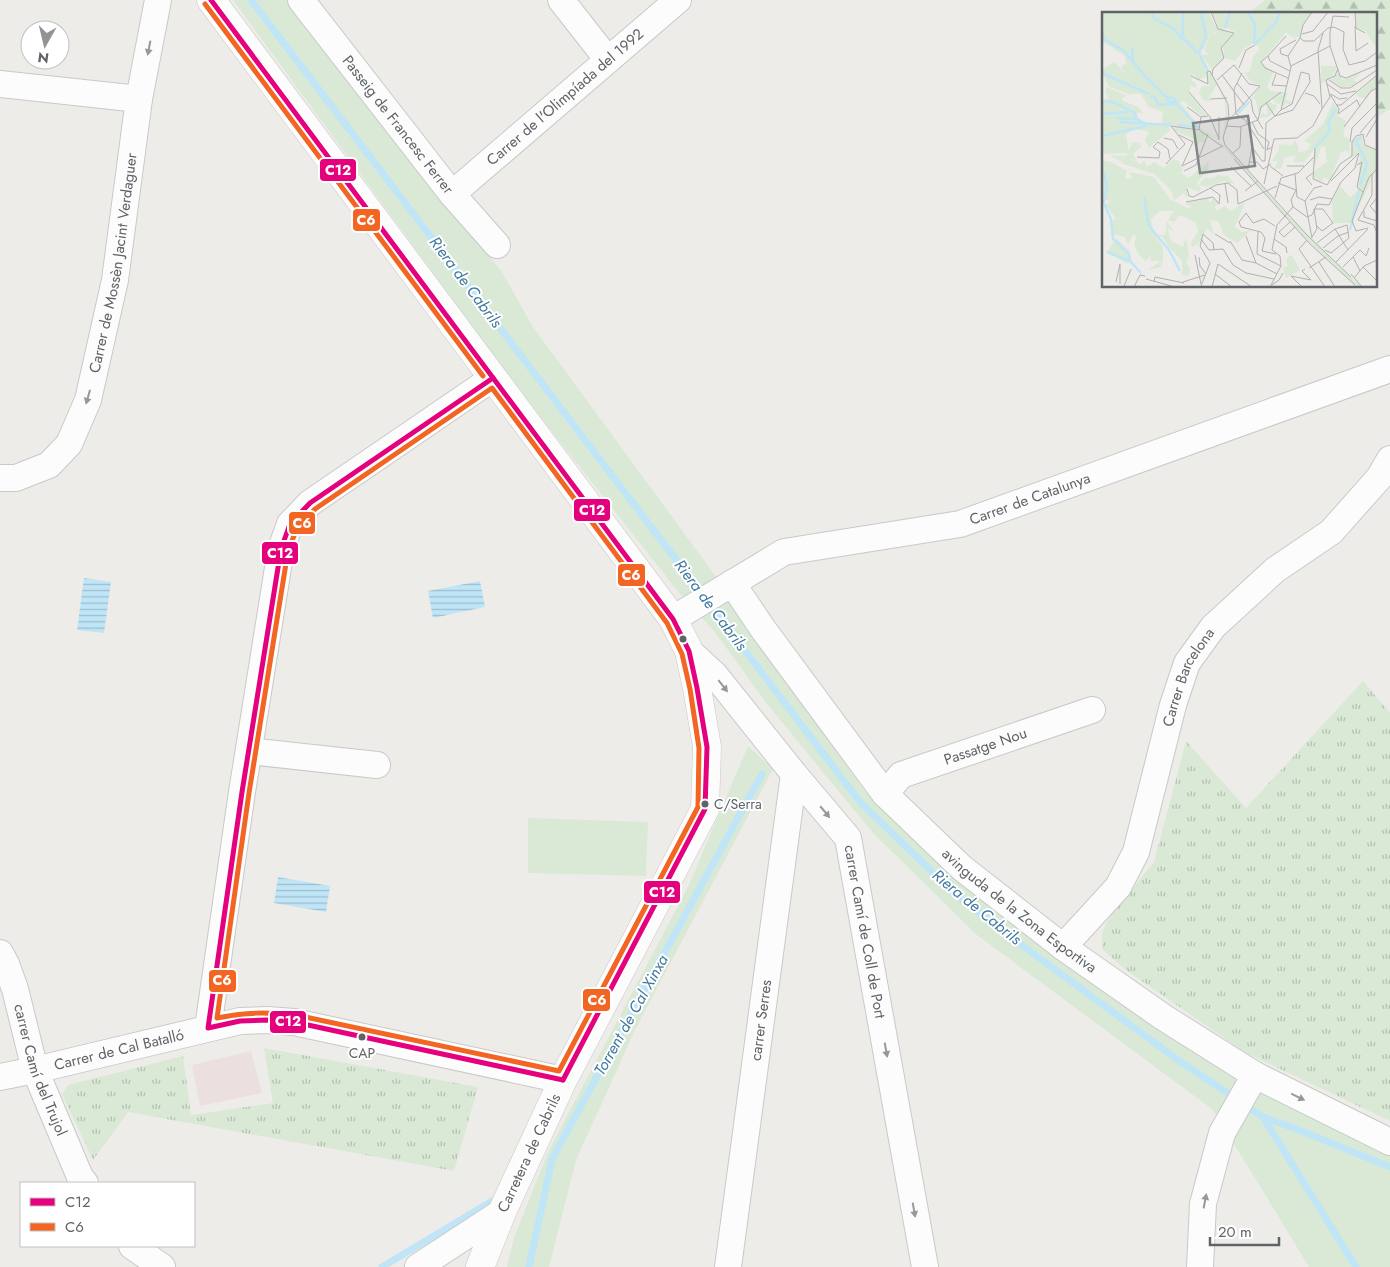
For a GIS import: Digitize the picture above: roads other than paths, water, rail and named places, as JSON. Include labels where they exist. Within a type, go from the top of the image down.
[{"type":"street","name":"Carrer de Mossèn Jacint Verdaguer","points":[[0,478],[16,478],[49,466],[69,444],[88,400],[115,280],[139,100],[158,0]]},
{"type":"street","name":"Carretera de Cabrils","points":[[211,0],[493,378],[681,614],[697,688],[707,747],[705,808],[563,1080],[502,1212],[480,1267]]},
{"type":"street","name":"Passeig de Francesc Ferrer","points":[[301,0],[452,194],[497,245]]},
{"type":"street","points":[[561,0],[608,60]]},
{"type":"street","name":"Carrer de l'Olimpíada del 1992","points":[[452,194],[678,0]]},
{"type":"street","points":[[0,84],[139,100]]},
{"type":"street","name":"Carrer de Catalunya","points":[[681,614],[784,552],[960,524],[1390,369]]},
{"type":"street","points":[[208,1028],[248,751],[281,549],[290,524],[310,503],[493,378]]},
{"type":"street","name":"Carrer Barcelona","points":[[1063,947],[1118,887],[1136,852],[1173,705],[1187,663],[1213,627],[1275,570],[1332,532],[1379,478],[1390,459]]},
{"type":"street","name":"avinguda de la Zona Esportiva","points":[[726,587],[763,629],[885,794],[962,868],[1063,947],[1163,1017],[1244,1093],[1390,1142]]},
{"type":"street","name":"carrer Camí de Coll de Port","points":[[689,651],[715,675],[848,838],[925,1267]]},
{"type":"street","name":"Passatge Nou","points":[[885,794],[900,775],[1092,710]]},
{"type":"street","points":[[248,751],[376,765]]},
{"type":"street","name":"carrer Serres","points":[[728,1267],[794,774]]},
{"type":"street","name":"carrer Camí del Trujol","points":[[0,953],[15,989],[35,1070],[80,1177],[84,1182]]},
{"type":"street","name":"Carrer de Cal Batalló","points":[[0,1077],[240,1020],[267,1020],[294,1022],[563,1080]]},
{"type":"street","points":[[1200,1267],[1203,1204],[1222,1133],[1244,1093]]},
{"type":"street","points":[[418,1267],[502,1212]]},
{"type":"street","points":[[133,1247],[162,1267]]},
{"type":"water","points":[[84,578],[111,582],[104,633],[77,630]]},
{"type":"water","points":[[480,581],[485,607],[433,618],[428,591]]},
{"type":"water","points":[[278,877],[330,886],[326,912],[274,903]]},
{"type":"waterway","name":"Riera de Cabrils","points":[[251,0],[860,802],[955,894],[1178,1060],[1235,1098]]},
{"type":"waterway","name":"Torrent de Cal Xinxa","points":[[529,1267],[552,1159],[762,774]]},
{"type":"waterway","points":[[1244,1105],[1263,1117],[1390,1167]]},
{"type":"waterway","points":[[1263,1117],[1356,1267]]},
{"type":"waterway","points":[[382,1267],[492,1201]]},
{"type":"place","name":"C/Serra","points":[[705,804]]},
{"type":"place","name":"CAP","points":[[362,1037]]}]
